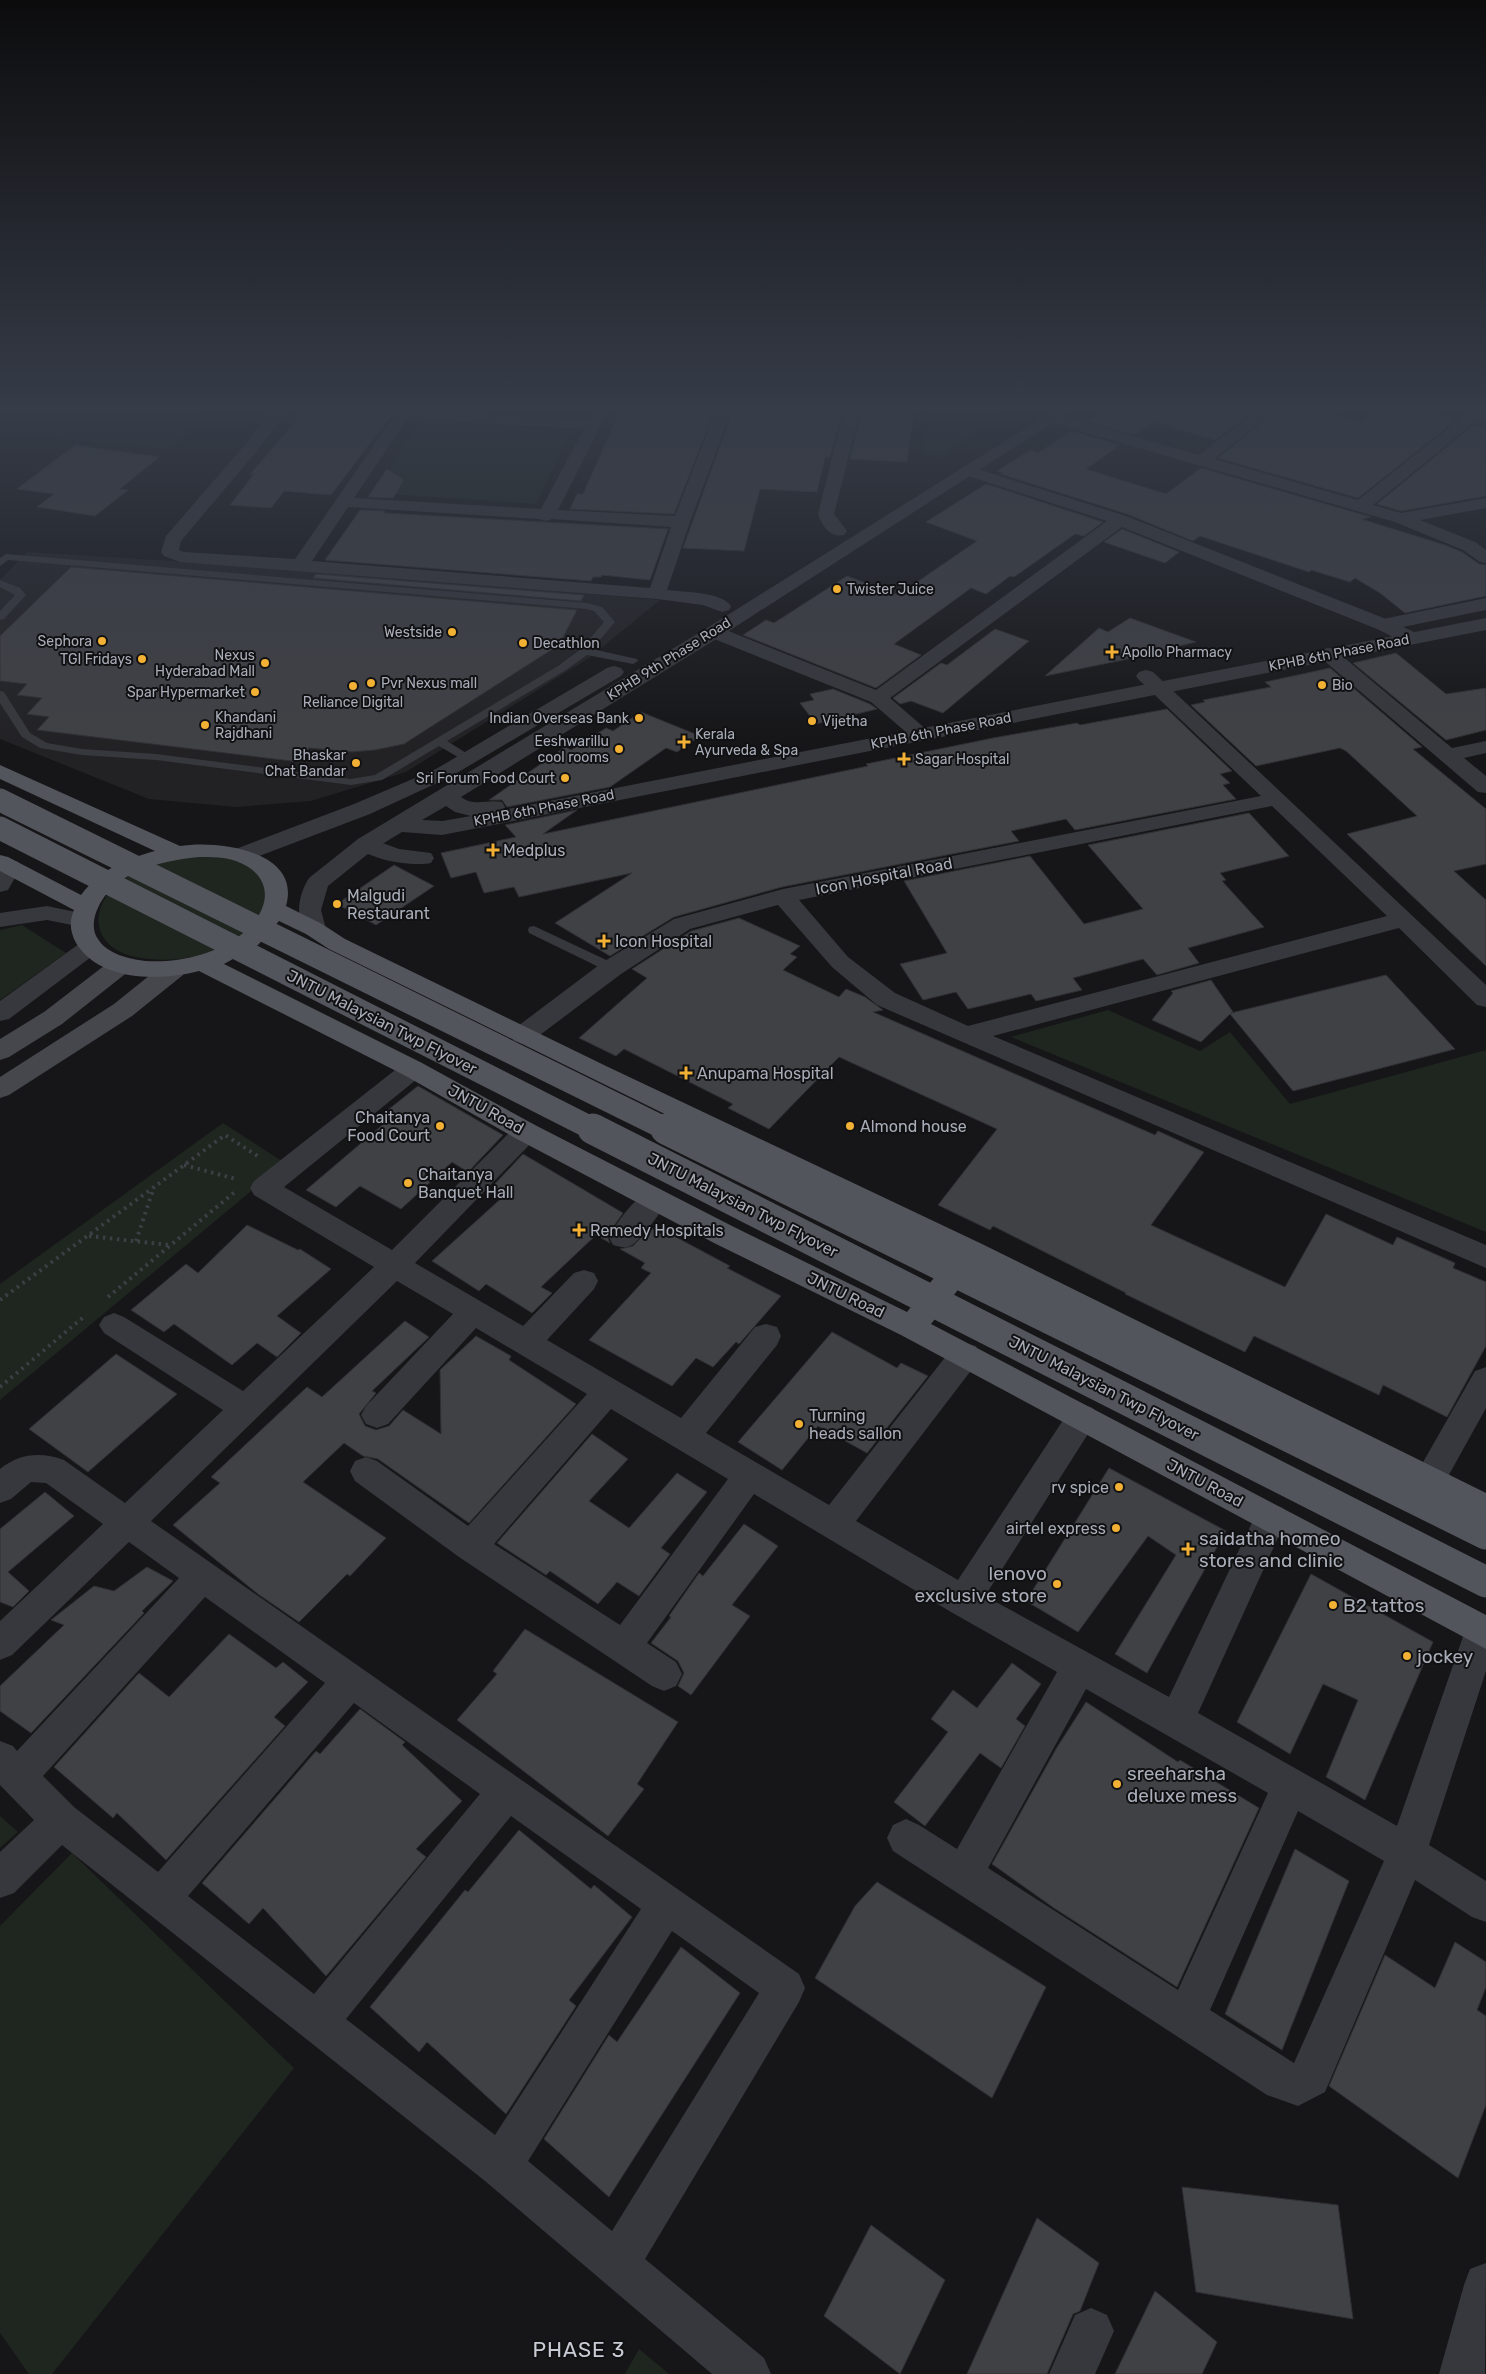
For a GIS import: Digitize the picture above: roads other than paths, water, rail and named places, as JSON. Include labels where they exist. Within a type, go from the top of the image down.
[{"type":"main road","points":[[0,771],[175,852]]},
{"type":"main road","name":"JNTU Malaysian Twp Flyover","points":[[0,800],[1486,1534]]},
{"type":"main road","name":"JNTU Malaysian Twp Flyover","points":[[0,828],[1486,1582]]},
{"type":"main road","points":[[221,851],[241,855],[260,864],[273,877],[278,892],[275,910],[266,926],[249,941],[228,953],[203,963],[174,969],[147,969],[121,965],[104,957],[85,938],[84,914],[98,889],[120,872],[146,860],[175,852],[221,851]]},
{"type":"main road","points":[[3,871],[84,914]]},
{"type":"main road","points":[[275,910],[314,929],[337,944],[597,1072],[972,1252],[1486,1509]]},
{"type":"main road","name":"JNTU Road","points":[[203,963],[413,1069],[526,1132],[655,1199],[911,1327],[1484,1632]]},
{"type":"main road","points":[[0,1051],[53,1018],[121,965]]},
{"type":"main road","points":[[0,1089],[123,1010],[174,969]]},
{"type":"main road","points":[[911,1327],[972,1252]]},
{"type":"street","points":[[188,522],[172,540],[170,552],[180,557],[658,594],[707,600],[722,606]]},
{"type":"street","points":[[300,565],[329,522]]},
{"type":"street","points":[[658,594],[681,522],[676,522]]},
{"type":"street","points":[[824,540],[829,522]]},
{"type":"street","name":"KPHB 9th Phase Road","points":[[241,855],[362,809],[442,773],[633,661],[852,522]]},
{"type":"street","name":"KPHB 9th Phase Road","points":[[314,929],[309,910],[317,882],[366,844],[395,825],[448,796],[714,632],[888,522]]},
{"type":"street","points":[[878,698],[1118,522]]},
{"type":"street","points":[[1124,522],[1384,625],[1411,638]]},
{"type":"street","points":[[1410,522],[1469,546],[1486,558]]},
{"type":"street","name":"KPHB 6th Phase Road","points":[[395,825],[442,828],[921,735],[1154,683],[1384,625],[1486,604]]},
{"type":"street","name":"KPHB 6th Phase Road","points":[[448,796],[459,807],[479,810],[906,722],[1328,654],[1486,624]]},
{"type":"street","points":[[714,632],[878,698],[921,735]]},
{"type":"street","points":[[1328,654],[1486,787]]},
{"type":"street","points":[[1154,683],[1404,919],[1486,1000]]},
{"type":"street","points":[[1449,755],[1486,747]]},
{"type":"street","name":"Icon Hospital Road","points":[[523,1035],[612,968],[682,924],[783,896],[1277,799]]},
{"type":"street","points":[[366,844],[390,856],[423,858]]},
{"type":"street","points":[[783,896],[840,962],[886,999],[1486,1257]]},
{"type":"street","points":[[0,920],[47,914],[84,914]]},
{"type":"street","points":[[966,1035],[1404,919]]},
{"type":"street","points":[[0,1013],[91,946]]},
{"type":"street","points":[[413,1069],[264,1188],[394,1266],[609,1390],[963,1601],[1176,1720],[1407,1853],[1486,1904]]},
{"type":"street","points":[[0,1644],[394,1266],[526,1132]]},
{"type":"street","points":[[623,1237],[655,1199]]},
{"type":"street","points":[[526,1342],[584,1281]]},
{"type":"street","points":[[377,1414],[473,1312]]},
{"type":"street","points":[[102,1313],[245,1408]]},
{"type":"street","points":[[686,1436],[766,1336]]},
{"type":"street","points":[[834,1524],[965,1356]]},
{"type":"street","points":[[1429,1481],[1486,1380]]},
{"type":"street","points":[[471,1547],[609,1390]]},
{"type":"street","points":[[963,1601],[1082,1417]]},
{"type":"street","points":[[0,1489],[19,1471],[34,1467],[53,1470],[128,1521],[785,1988],[618,2263]]},
{"type":"street","points":[[366,1471],[471,1547],[664,1674]]},
{"type":"street","points":[[624,1646],[750,1475]]},
{"type":"street","points":[[1176,1720],[1271,1518]]},
{"type":"street","points":[[203,1575],[10,1767],[61,1820],[500,2166],[618,2263],[748,2374]]},
{"type":"street","points":[[906,1838],[1282,2080],[1298,2085],[1310,2077],[1407,1853],[1484,1632]]},
{"type":"street","points":[[963,1875],[1080,1666]]},
{"type":"street","points":[[161,1898],[351,1680]]},
{"type":"street","points":[[1186,2018],[1290,1786]]},
{"type":"street","points":[[317,2022],[507,1791]]},
{"type":"street","points":[[0,1879],[61,1820]]},
{"type":"street","points":[[500,2166],[666,1905]]},
{"type":"street","points":[[1473,2355],[1486,2285]]},
{"type":"street","points":[[1072,2374],[1091,2332]]},
{"type":"lane","points":[[0,694],[26,736],[44,746],[82,752],[156,756],[322,780],[352,782],[378,778],[562,668],[585,651],[610,622],[598,609],[587,606],[3,560]]},
{"type":"lane","points":[[0,583],[16,590],[22,595],[0,617]]},
{"type":"lane","points":[[585,651],[633,661]]},
{"type":"lane","points":[[439,741],[467,758]]},
{"type":"lane","points":[[534,930],[612,968]]},
{"type":"place","name":"Twister Juice","points":[[837,589]]},
{"type":"place","name":"Westside","points":[[452,632]]},
{"type":"place","name":"Sephora","points":[[102,641]]},
{"type":"place","name":"Decathlon","points":[[523,643]]},
{"type":"place","name":"Apollo Pharmacy","points":[[1112,652]]},
{"type":"place","name":"TGI Fridays","points":[[142,659]]},
{"type":"place","name":"Nexus Hyderabad Mall","points":[[265,663]]},
{"type":"place","name":"Pvr Nexus mall","points":[[371,683]]},
{"type":"place","name":"Bio","points":[[1322,685]]},
{"type":"place","name":"Reliance Digital","points":[[353,686]]},
{"type":"place","name":"Spar Hypermarket","points":[[255,692]]},
{"type":"place","name":"Indian Overseas Bank","points":[[639,718]]},
{"type":"place","name":"Vijetha","points":[[812,721]]},
{"type":"place","name":"Khandani Rajdhani","points":[[205,725]]},
{"type":"place","name":"Kerala Ayurveda & Spa","points":[[684,742]]},
{"type":"place","name":"Eeshwarillu cool rooms","points":[[619,749]]},
{"type":"place","name":"Sagar Hospital","points":[[904,759]]},
{"type":"place","name":"Bhaskar Chat Bandar","points":[[356,763]]},
{"type":"place","name":"Sri Forum Food Court","points":[[565,778]]},
{"type":"place","name":"Medplus","points":[[493,850]]},
{"type":"place","name":"Malgudi Restaurant","points":[[337,904]]},
{"type":"place","name":"Icon Hospital","points":[[604,941]]},
{"type":"place","name":"Anupama Hospital","points":[[686,1073]]},
{"type":"place","name":"Chaitanya Food Court","points":[[440,1126]]},
{"type":"place","name":"Almond house","points":[[850,1126]]},
{"type":"place","name":"Chaitanya Banquet Hall","points":[[408,1183]]},
{"type":"place","name":"Remedy Hospitals","points":[[579,1230]]},
{"type":"place","name":"Turning heads sallon","points":[[799,1424]]},
{"type":"place","name":"rv spice","points":[[1119,1487]]},
{"type":"place","name":"airtel express","points":[[1116,1528]]},
{"type":"place","name":"saidatha homeo stores and clinic","points":[[1188,1549]]},
{"type":"place","name":"lenovo exclusive store","points":[[1057,1584]]},
{"type":"place","name":"B2 tattos","points":[[1333,1605]]},
{"type":"place","name":"jockey","points":[[1407,1656]]},
{"type":"place","name":"sreeharsha deluxe mess","points":[[1117,1784]]},
{"type":"district","name":"PHASE 3","points":[[579,2349]]}]
